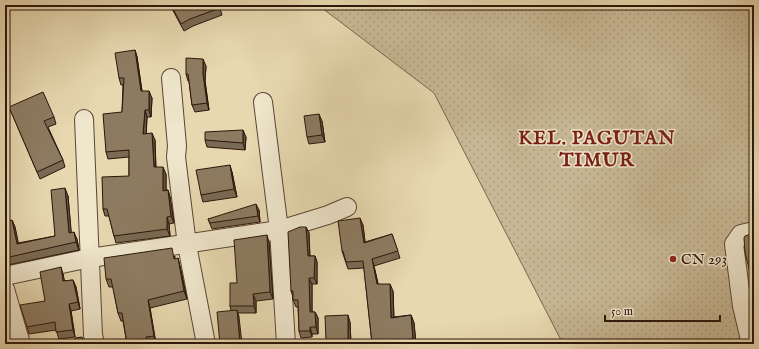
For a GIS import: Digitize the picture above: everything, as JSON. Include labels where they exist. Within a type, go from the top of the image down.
[{"type":"street","points":[[171,78],[177,146],[176,157],[187,245],[206,344]]},
{"type":"street","points":[[263,102],[279,230],[286,344]]},
{"type":"street","points":[[84,119],[93,335],[95,344]]},
{"type":"street","points":[[5,276],[90,258],[187,245],[279,230],[328,215],[347,207]]},
{"type":"street","points":[[751,344],[748,305],[734,244],[741,234],[754,231]]},
{"type":"street","points":[[5,289],[21,344]]},
{"type":"shaded area","points":[[318,5],[754,5],[754,344],[563,344],[434,93]]},
{"type":"building","points":[[171,5],[219,5],[220,8],[190,19],[181,24]]},
{"type":"building","points":[[135,50],[141,91],[149,91],[149,110],[145,110],[143,134],[152,133],[154,167],[163,167],[163,191],[168,190],[171,216],[167,217],[167,229],[114,236],[107,209],[103,209],[102,177],[129,176],[129,150],[106,152],[103,114],[122,112],[124,78],[119,78],[115,53]]},
{"type":"building","points":[[186,58],[203,59],[203,74],[207,103],[192,105],[188,74],[186,74]]},
{"type":"building","points":[[43,92],[54,117],[44,121],[63,160],[37,172],[9,107]]},
{"type":"building","points":[[319,114],[322,135],[307,137],[304,116]]},
{"type":"building","points":[[243,130],[243,143],[205,140],[205,132]]},
{"type":"building","points":[[230,165],[234,189],[201,195],[196,170]]},
{"type":"building","points":[[5,177],[8,184],[5,185]]},
{"type":"building","points":[[65,188],[69,233],[74,232],[76,242],[5,258],[5,222],[12,220],[17,244],[55,236],[51,190]]},
{"type":"building","points":[[256,204],[258,216],[210,223],[208,219]]},
{"type":"building","points":[[360,218],[364,243],[392,234],[398,251],[372,259],[377,284],[390,284],[391,318],[411,315],[413,339],[372,343],[363,261],[346,262],[342,251],[338,221]]},
{"type":"building","points":[[300,227],[306,227],[308,256],[315,256],[314,278],[309,278],[310,312],[315,312],[316,327],[310,327],[310,331],[299,331],[298,300],[293,300],[293,291],[291,291],[288,232]]},
{"type":"building","points":[[754,233],[754,280],[752,281],[745,252],[744,238],[745,236]]},
{"type":"building","points":[[267,235],[270,292],[253,294],[254,306],[230,306],[230,283],[237,283],[234,240]]},
{"type":"building","points":[[172,248],[174,259],[178,258],[184,291],[148,300],[154,336],[146,337],[149,344],[127,344],[122,313],[118,313],[111,279],[106,279],[104,258]]},
{"type":"building","points":[[61,267],[63,281],[73,280],[78,302],[69,304],[73,330],[56,332],[55,322],[27,327],[20,305],[45,301],[40,272]]},
{"type":"building","points":[[237,310],[240,344],[220,344],[217,312]]},
{"type":"building","points":[[348,315],[348,341],[326,341],[325,316]]},
{"type":"building","points":[[5,328],[9,340],[11,344],[5,344]]},
{"type":"building","points":[[82,337],[85,344],[76,344],[75,338]]},
{"type":"place","name":"CN 293","points":[[673,259]]},
{"type":"district","name":"KEL. PAGUTAN TIMUR","points":[[597,150]]}]
